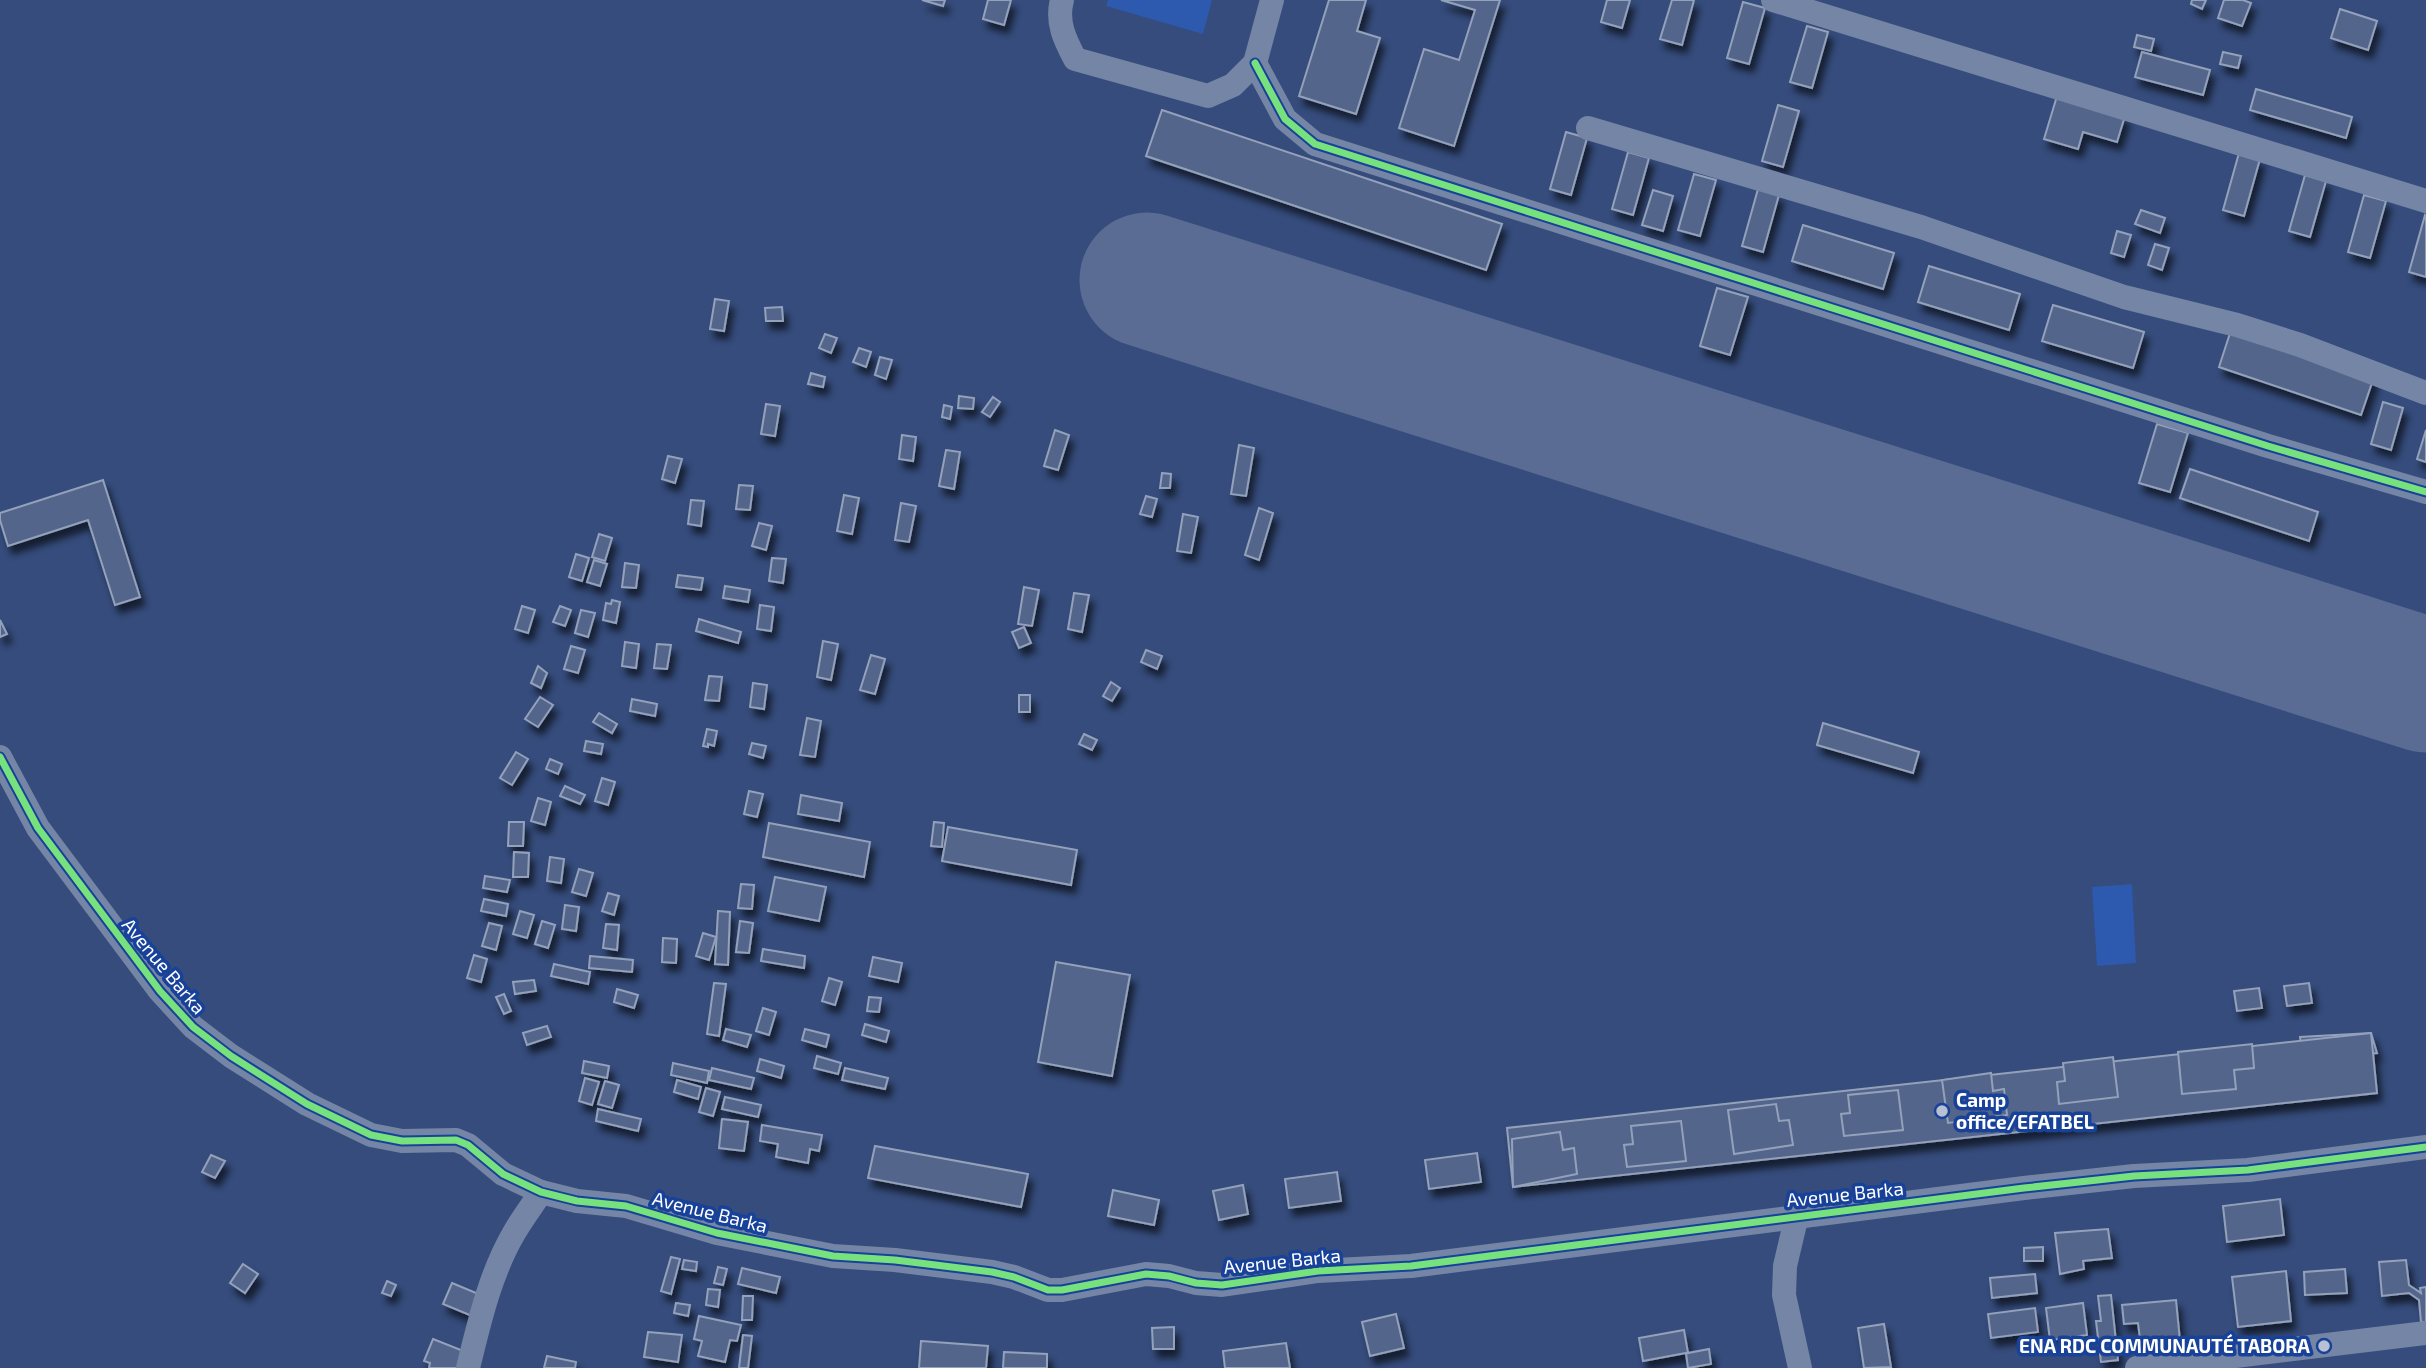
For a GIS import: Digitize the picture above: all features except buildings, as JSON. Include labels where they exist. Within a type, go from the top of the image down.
[{"type":"street","points":[[1062,0],[1059,11],[1063,36],[1075,59],[1208,96],[1233,85],[1255,63],[1272,0]]},
{"type":"street","points":[[1773,0],[2426,201]]},
{"type":"street","points":[[1255,63],[1285,120],[1315,144],[2268,446],[2426,492]]},
{"type":"street","points":[[1588,128],[1921,227],[2124,297],[2237,324],[2426,393]]},
{"type":"street","name":"Avenue Barka","points":[[0,757],[45,838],[136,962],[193,1027],[272,1083],[371,1135],[402,1141],[456,1140],[468,1145],[503,1174],[541,1192],[577,1201],[626,1206],[717,1233],[834,1256],[895,1260],[992,1272],[1048,1290],[1062,1290],[1146,1274],[1222,1285],[1318,1272],[1411,1266],[1797,1215],[2134,1176],[2248,1170],[2426,1147]]},
{"type":"street","points":[[468,1368],[478,1326],[498,1268],[513,1235],[541,1192]]},
{"type":"street","points":[[1797,1215],[1785,1266],[1784,1295],[1800,1368]]},
{"type":"street","points":[[2137,1368],[2218,1363],[2426,1333]]},
{"type":"shaded area","points":[[1108,0],[1212,0],[1203,34],[1106,6]]},
{"type":"shaded area","points":[[2132,884],[2136,963],[2097,966],[2092,887]]},
{"type":"runway","points":[[1147,280],[2426,685]]},
{"type":"cycle path","points":[[1255,63],[1285,119],[1315,144],[2268,446],[2426,492]]},
{"type":"cycle path","points":[[0,757],[38,828],[160,991],[193,1027],[231,1056],[307,1104],[371,1135],[402,1141],[456,1140],[468,1145],[503,1174],[541,1192],[577,1201],[626,1206],[717,1233],[833,1256],[895,1260],[992,1272],[1048,1290],[1062,1290],[1146,1274],[1222,1285],[1318,1271],[1411,1266],[2024,1188],[2134,1176],[2248,1170],[2426,1147]]},
{"type":"place","name":"Camp office/EFATBEL","points":[[1942,1111]]},
{"type":"place","name":"ENA RDC COMMUNAUTÉ TABORA","points":[[2324,1346]]}]
